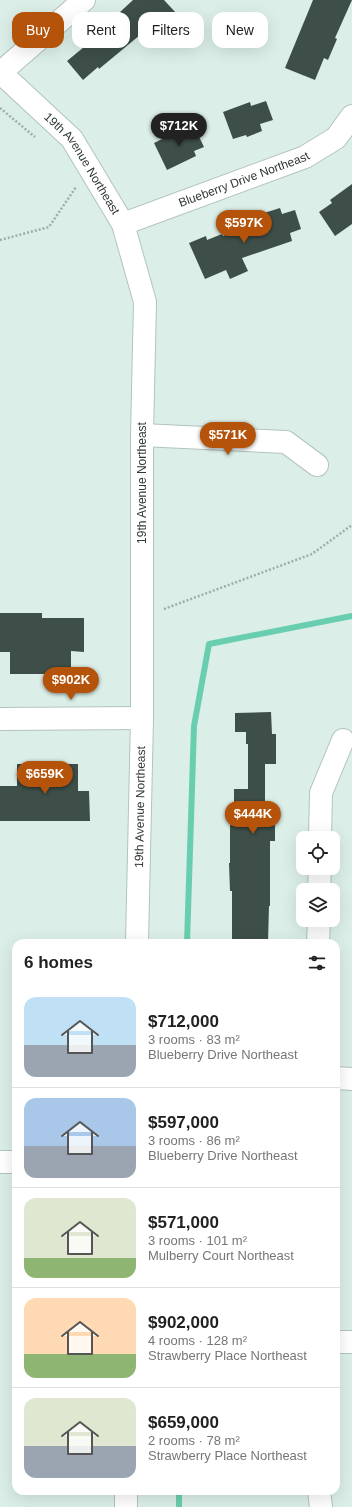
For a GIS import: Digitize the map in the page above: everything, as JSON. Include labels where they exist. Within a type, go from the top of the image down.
[{"type":"street","points":[[0,73],[84,0]]},
{"type":"street","name":"19th Avenue Northeast","points":[[0,73],[72,139],[123,224],[145,302],[142,435],[142,718],[137,939]]},
{"type":"street","name":"Blueberry Drive Northeast","points":[[123,224],[305,157],[336,138],[352,116]]},
{"type":"street","points":[[142,435],[286,442],[317,465]]},
{"type":"street","points":[[0,719],[142,718]]},
{"type":"street","points":[[320,831],[321,793],[343,740]]},
{"type":"street","points":[[318,939],[319,927]]},
{"type":"street","points":[[340,1078],[352,1079]]},
{"type":"street","points":[[0,1162],[12,1162]]},
{"type":"street","points":[[340,1342],[352,1342]]},
{"type":"street","points":[[126,1495],[126,1507]]},
{"type":"street","points":[[320,1495],[321,1507]]},
{"type":"path","points":[[0,108],[36,138]]},
{"type":"path","points":[[0,240],[49,227],[77,184]]},
{"type":"path","points":[[141,618],[312,554],[352,525]]},
{"type":"building","points":[[133,0],[164,0],[175,12],[138,12],[138,37],[130,43],[130,12],[120,12]]},
{"type":"building","points":[[313,0],[352,0],[335,38],[337,39],[328,60],[324,58],[315,80],[285,68]]},
{"type":"building","points":[[83,48],[124,48],[83,80],[67,61]]},
{"type":"building","points":[[266,101],[273,120],[260,124],[262,131],[247,137],[246,135],[233,139],[223,112],[250,102],[251,106]]},
{"type":"building","points":[[193,124],[204,147],[194,151],[196,156],[167,170],[154,143]]},
{"type":"building","points":[[352,184],[352,224],[335,236],[319,212],[332,203],[330,200]]},
{"type":"building","points":[[280,208],[282,214],[295,210],[301,229],[290,233],[292,241],[242,258],[248,271],[230,279],[226,270],[205,279],[189,243],[206,236],[207,240],[222,234],[223,236],[243,227],[244,229],[263,221],[262,219],[266,217],[264,213]]},
{"type":"building","points":[[0,613],[42,613],[42,618],[84,618],[84,652],[71,651],[71,674],[10,674],[10,652],[0,652]]},
{"type":"building","points":[[271,712],[272,734],[276,734],[276,764],[265,764],[265,808],[272,808],[273,817],[275,817],[275,841],[270,841],[270,906],[268,939],[232,939],[232,891],[230,891],[229,863],[230,825],[234,825],[234,789],[248,789],[248,744],[246,744],[246,732],[235,732],[235,713]]},
{"type":"building","points":[[17,764],[78,764],[78,791],[89,791],[90,821],[0,821],[0,786],[17,786]]},
{"type":"waterway","points":[[187,939],[194,726],[209,644],[352,616]]},
{"type":"waterway","points":[[179,1495],[179,1507]]}]
